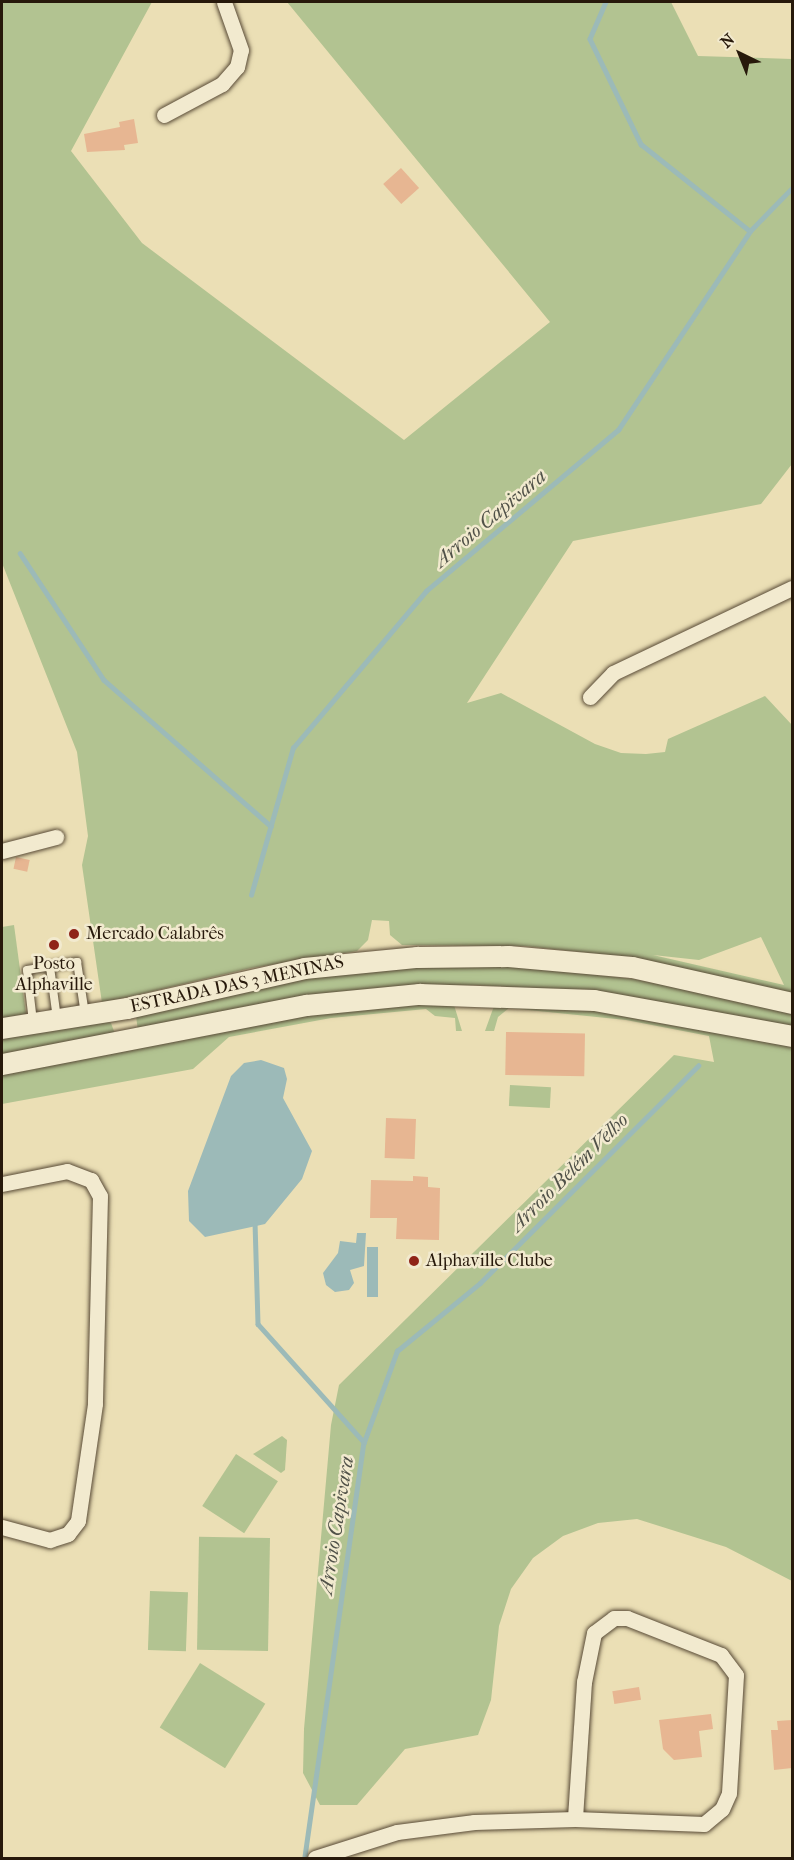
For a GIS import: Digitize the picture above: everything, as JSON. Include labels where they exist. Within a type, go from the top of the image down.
[{"type":"main road","name":"ESTRADA DAS 3 MENINAS","points":[[2,1028],[127,1008],[304,968],[417,957],[553,958],[632,967],[792,1003]]},
{"type":"main road","name":"ESTRADA DAS 3 MENINAS","points":[[2,1064],[306,1005],[448,994],[594,1000],[792,1036]]},
{"type":"main road","points":[[127,1008],[134,1039]]},
{"type":"street","points":[[164,115],[222,84],[237,67],[241,50],[224,2]]},
{"type":"street","points":[[590,697],[613,673],[792,588]]},
{"type":"street","points":[[2,851],[56,837]]},
{"type":"street","points":[[2,1184],[67,1171],[91,1180],[100,1196],[94,1404],[78,1521],[68,1534],[50,1540],[2,1527]]},
{"type":"street","points":[[315,1858],[361,1842],[436,1825],[575,1819],[704,1824],[715,1817],[729,1793],[736,1676],[721,1655],[627,1618],[614,1618],[594,1634],[584,1682],[575,1819]]},
{"type":"lane","points":[[33,1023],[27,970],[77,962],[86,1015]]},
{"type":"lane","points":[[50,967],[57,1020]]},
{"type":"green space","points":[[2,2],[152,2],[71,151],[142,243],[404,440],[550,322],[287,2],[671,2],[698,56],[792,59],[792,464],[761,504],[573,541],[467,703],[501,693],[595,744],[621,753],[646,754],[665,752],[668,739],[765,696],[792,725],[792,996],[636,958],[525,946],[402,945],[390,935],[389,921],[372,920],[368,940],[357,951],[251,968],[102,1003],[82,865],[88,836],[77,752],[2,563]],"holes":[[[761,937],[784,985],[653,955],[699,960]]]},
{"type":"green space","points":[[14,925],[26,1014],[2,1018],[2,927]]},
{"type":"green space","points":[[438,965],[517,966],[633,979],[792,1010],[792,1030],[594,992],[476,985],[419,986],[138,1031],[136,1016],[246,991],[310,978]]},
{"type":"green space","points":[[554,1002],[792,1044],[792,1581],[726,1547],[637,1519],[598,1523],[563,1536],[533,1558],[511,1589],[499,1626],[491,1700],[478,1735],[405,1749],[357,1805],[320,1805],[303,1773],[304,1729],[331,1425],[339,1385],[674,1055],[714,1062],[709,1036],[626,1020],[509,1008],[498,1017],[494,1031],[485,1031],[494,1006]]},
{"type":"green space","points":[[370,1004],[454,1005],[462,1031],[456,1031],[455,1018],[435,1016],[426,1009],[331,1018],[229,1037],[193,1069],[2,1104],[2,1072]]},
{"type":"green space","points":[[105,1021],[111,1023],[115,1034],[2,1057],[2,1039]]},
{"type":"green space","points":[[510,1085],[551,1087],[550,1108],[509,1106]]},
{"type":"green space","points":[[282,1436],[287,1440],[285,1470],[281,1473],[253,1454]]},
{"type":"green space","points":[[236,1454],[278,1481],[244,1533],[202,1506]]},
{"type":"green space","points":[[199,1537],[270,1538],[268,1651],[197,1650]]},
{"type":"green space","points":[[150,1591],[188,1592],[186,1651],[148,1650]]},
{"type":"green space","points":[[200,1663],[265,1704],[225,1768],[160,1727]]},
{"type":"water","points":[[261,1060],[284,1068],[287,1079],[283,1098],[312,1151],[302,1179],[265,1224],[205,1237],[189,1221],[188,1191],[231,1076],[244,1063]]},
{"type":"water","points":[[357,1233],[366,1233],[364,1266],[350,1270],[354,1283],[349,1290],[335,1292],[326,1285],[323,1273],[338,1253],[340,1241],[356,1243]]},
{"type":"water","points":[[367,1247],[378,1247],[378,1297],[367,1297]]},
{"type":"building","points":[[134,119],[138,143],[124,145],[125,150],[87,152],[84,134],[120,127],[119,122]]},
{"type":"building","points":[[401,168],[419,188],[401,204],[383,184]]},
{"type":"building","points":[[16,857],[30,860],[27,872],[14,869]]},
{"type":"building","points":[[506,1032],[585,1033],[584,1076],[505,1075]]},
{"type":"building","points":[[386,1118],[416,1119],[415,1159],[385,1158]]},
{"type":"building","points":[[413,1176],[428,1177],[428,1187],[440,1188],[439,1240],[396,1239],[397,1218],[370,1218],[371,1180],[413,1181]]},
{"type":"building","points":[[639,1687],[641,1700],[614,1704],[612,1691]]},
{"type":"building","points":[[711,1714],[713,1729],[699,1731],[702,1757],[674,1760],[663,1749],[659,1720]]},
{"type":"building","points":[[792,1720],[792,1768],[774,1770],[771,1730],[778,1730],[777,1721]]},
{"type":"waterway","points":[[606,2],[590,39],[641,144],[750,231]]},
{"type":"waterway","name":"Arroio Capivara","points":[[251,895],[293,748],[426,591],[618,430],[750,231],[792,188]]},
{"type":"waterway","points":[[20,553],[104,680],[271,826]]},
{"type":"waterway","name":"Arroio Belém Velho","points":[[364,1442],[397,1351],[480,1283],[698,1066]]},
{"type":"waterway","name":"Arroio Capivara","points":[[255,1222],[258,1324],[364,1442],[305,1858]]},
{"type":"place","name":"Mercado Calabrês","points":[[74,934]]},
{"type":"place","name":"Posto Alphaville","points":[[54,945]]},
{"type":"place","name":"Alphaville Clube","points":[[414,1261]]}]
